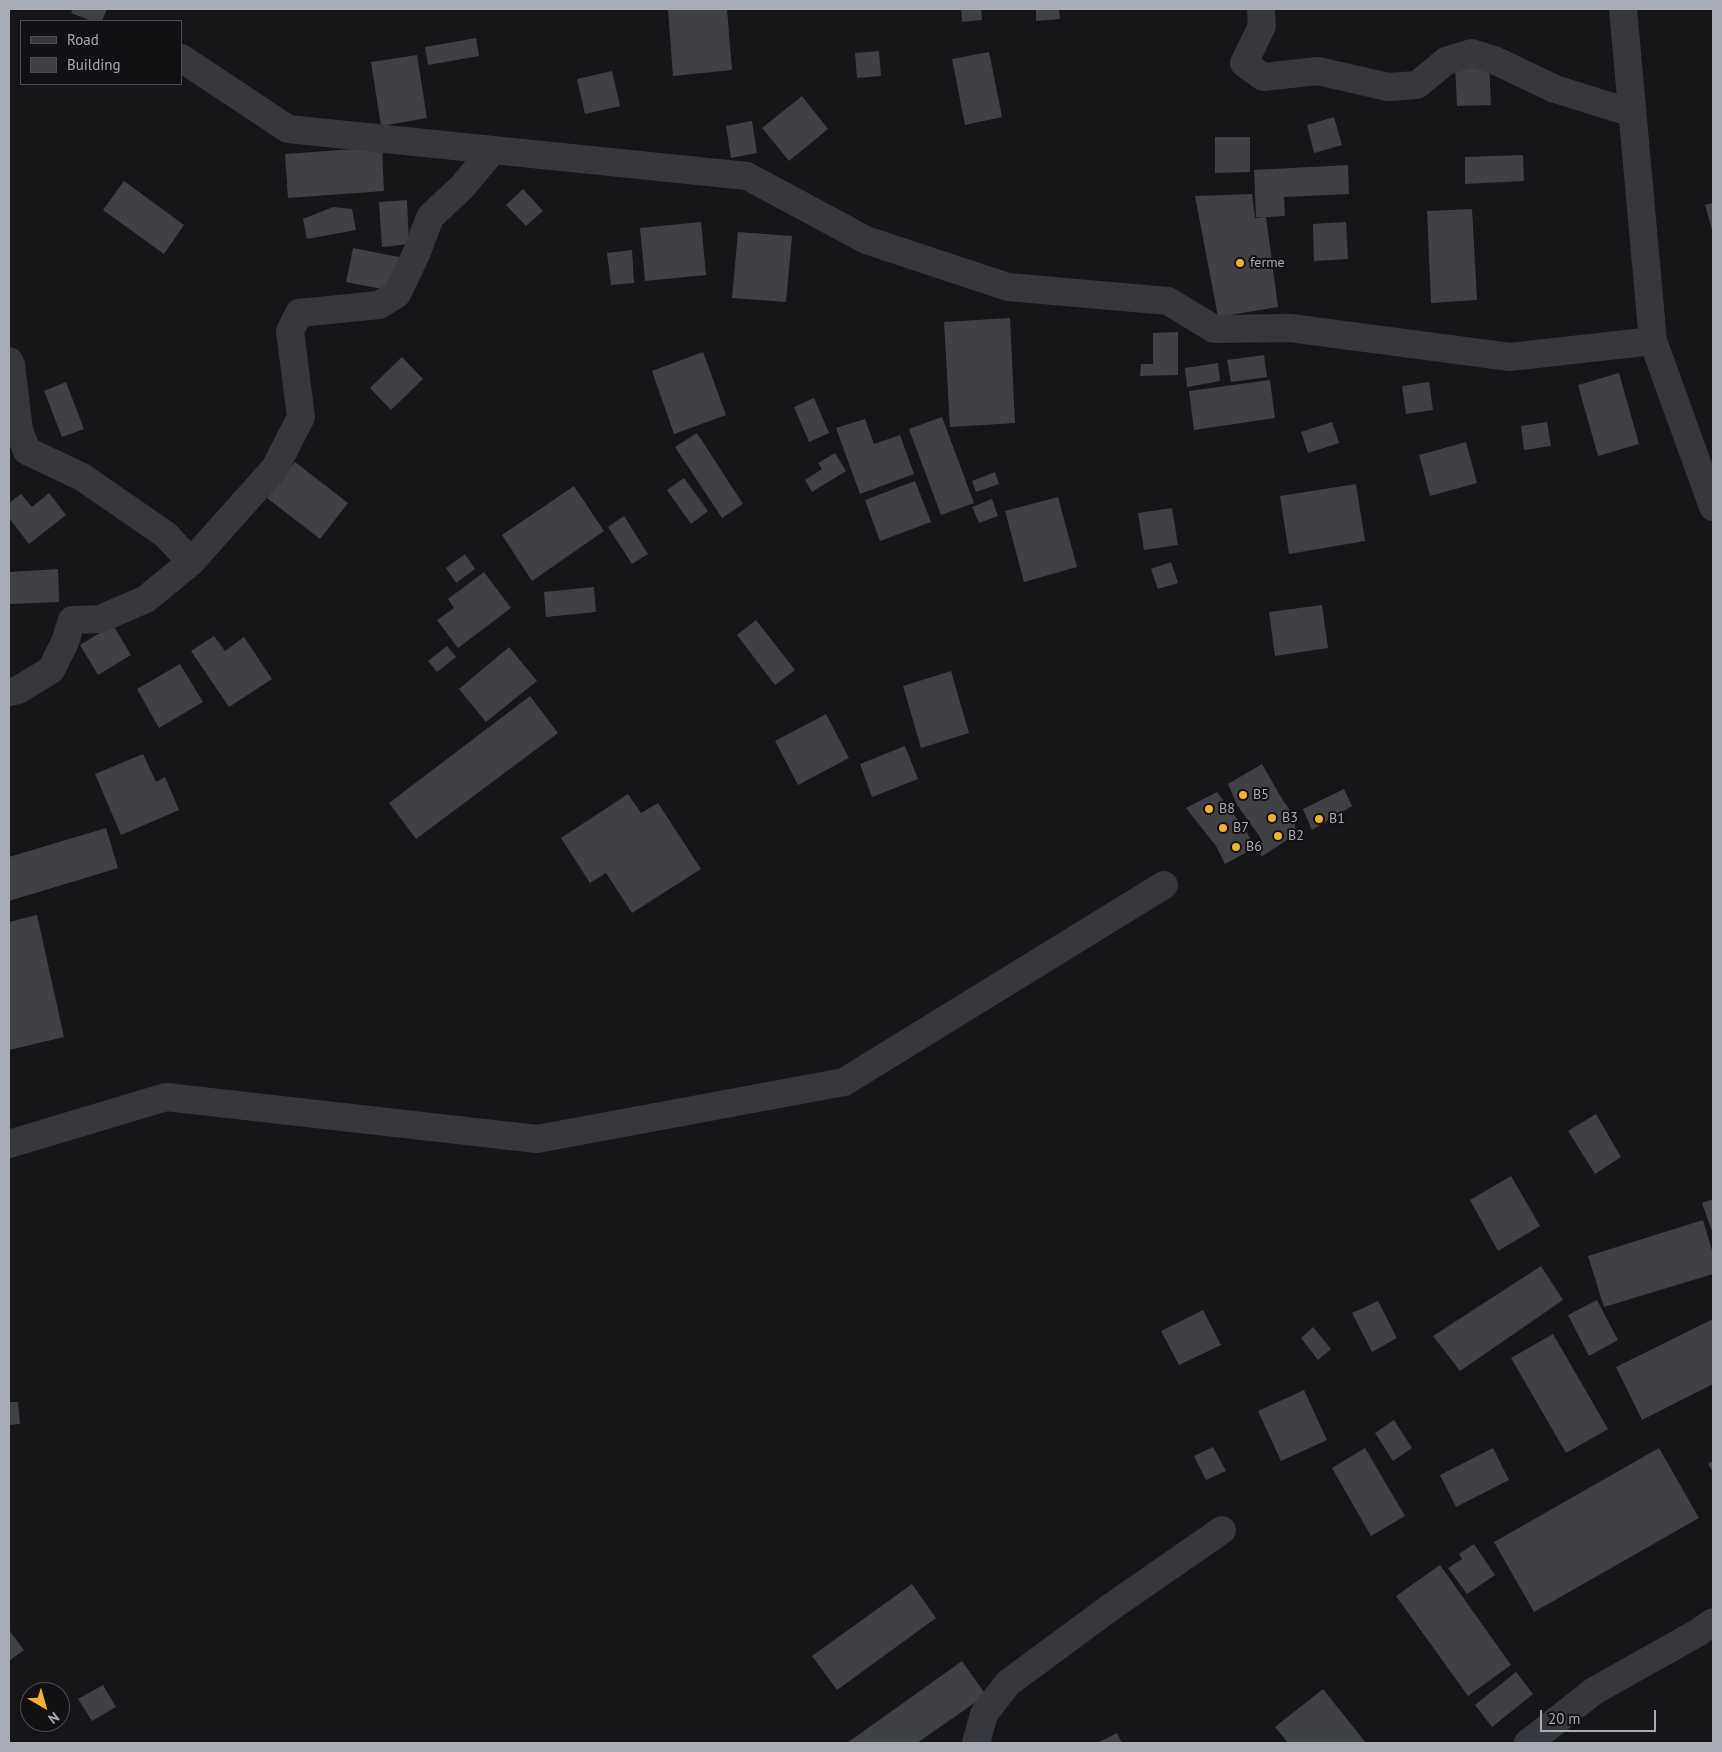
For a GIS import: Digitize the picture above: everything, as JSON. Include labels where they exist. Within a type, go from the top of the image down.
[{"type":"street","points":[[1261,9],[1262,26],[1244,63],[1263,77],[1318,70],[1388,87],[1417,85],[1446,62],[1472,53],[1494,60],[1555,89],[1632,113]]},
{"type":"street","points":[[1623,9],[1653,340],[1713,507]]},
{"type":"street","points":[[182,59],[288,129],[747,176],[866,240],[1008,287],[1168,301],[1214,329],[1290,328],[1510,357],[1653,340]]},
{"type":"street","points":[[9,692],[18,690],[51,670],[65,642],[72,620],[100,619],[146,599],[191,562],[274,468],[301,417],[290,331],[299,313],[379,304],[397,294],[417,252],[430,217],[462,187],[493,150]]},
{"type":"street","points":[[9,361],[20,430],[27,451],[82,477],[166,535],[191,562]]},
{"type":"street","points":[[9,1144],[166,1097],[537,1139],[844,1082],[1164,885]]},
{"type":"street","points":[[976,1743],[984,1714],[1008,1683],[1222,1530]]},
{"type":"street","points":[[1528,1743],[1594,1691],[1699,1632],[1713,1622]]},
{"type":"building","points":[[73,9],[107,9],[102,20],[89,20],[71,13]]},
{"type":"building","points":[[668,9],[727,9],[732,70],[673,76]]},
{"type":"building","points":[[961,9],[981,9],[982,20],[962,22]]},
{"type":"building","points":[[1036,9],[1059,9],[1060,19],[1036,21]]},
{"type":"building","points":[[476,38],[479,56],[428,65],[425,47]]},
{"type":"building","points":[[879,51],[881,76],[857,78],[855,53]]},
{"type":"building","points":[[989,52],[1002,117],[965,125],[952,59]]},
{"type":"building","points":[[417,55],[427,118],[381,126],[371,62]]},
{"type":"building","points":[[1489,63],[1491,105],[1457,106],[1455,65]]},
{"type":"building","points":[[612,71],[620,106],[585,114],[577,79]]},
{"type":"building","points":[[802,96],[828,129],[789,161],[762,128]]},
{"type":"building","points":[[1334,117],[1342,145],[1314,153],[1307,125]]},
{"type":"building","points":[[752,121],[757,153],[731,158],[726,126]]},
{"type":"building","points":[[1215,137],[1250,137],[1250,172],[1215,173]]},
{"type":"building","points":[[382,147],[384,191],[288,198],[285,154]]},
{"type":"building","points":[[1523,155],[1524,181],[1465,184],[1465,157]]},
{"type":"building","name":"ferme","points":[[1348,165],[1349,194],[1284,197],[1285,216],[1266,217],[1278,307],[1218,317],[1195,196],[1252,194],[1255,218],[1264,217],[1256,217],[1254,170]]},
{"type":"building","points":[[124,181],[184,225],[164,254],[103,210]]},
{"type":"building","points":[[523,189],[543,211],[526,226],[506,205]]},
{"type":"building","points":[[407,200],[409,244],[382,247],[379,202]]},
{"type":"building","points":[[1713,203],[1713,233],[1705,205]]},
{"type":"building","points":[[333,207],[352,209],[356,230],[307,239],[303,219]]},
{"type":"building","points":[[1472,209],[1477,300],[1431,303],[1427,211]]},
{"type":"building","points":[[701,222],[706,275],[645,281],[640,228]]},
{"type":"building","points":[[1346,222],[1348,259],[1314,261],[1313,224]]},
{"type":"building","points":[[738,232],[792,236],[786,302],[732,298]]},
{"type":"building","points":[[353,248],[399,257],[392,291],[346,282]]},
{"type":"building","points":[[632,250],[634,283],[611,285],[607,253]]},
{"type":"building","points":[[1010,318],[1015,423],[950,427],[944,322]]},
{"type":"building","points":[[1178,332],[1178,375],[1140,376],[1141,364],[1153,364],[1153,333]]},
{"type":"building","points":[[703,352],[726,415],[674,434],[652,371]]},
{"type":"building","points":[[1264,355],[1267,377],[1231,382],[1227,360]]},
{"type":"building","points":[[402,357],[423,379],[391,410],[370,388]]},
{"type":"building","points":[[1218,363],[1220,381],[1187,387],[1185,368]]},
{"type":"building","points":[[1619,373],[1639,444],[1598,456],[1578,385]]},
{"type":"building","points":[[1270,380],[1275,418],[1194,430],[1189,391]]},
{"type":"building","points":[[66,382],[84,429],[62,437],[44,391]]},
{"type":"building","points":[[1429,382],[1433,410],[1406,414],[1402,386]]},
{"type":"building","points":[[814,398],[829,433],[809,442],[794,407]]},
{"type":"building","points":[[942,417],[974,503],[941,515],[909,429]]},
{"type":"building","points":[[865,419],[874,444],[900,435],[914,474],[860,494],[836,428]]},
{"type":"building","points":[[1332,422],[1339,443],[1308,453],[1301,432]]},
{"type":"building","points":[[1547,422],[1551,446],[1524,450],[1521,426]]},
{"type":"building","points":[[697,433],[743,504],[722,518],[675,447]]},
{"type":"building","points":[[1466,442],[1477,483],[1430,496],[1419,455]]},
{"type":"building","points":[[835,453],[846,471],[812,492],[805,480],[822,469],[818,463]]},
{"type":"building","points":[[295,462],[348,503],[320,539],[267,498]]},
{"type":"building","points":[[995,472],[999,484],[976,492],[972,481]]},
{"type":"building","points":[[684,478],[708,511],[691,524],[667,490]]},
{"type":"building","points":[[915,481],[931,522],[880,541],[865,500]]},
{"type":"building","points":[[1356,484],[1365,541],[1289,554],[1280,496]]},
{"type":"building","points":[[574,486],[604,531],[532,581],[502,535]]},
{"type":"building","points":[[49,493],[66,515],[29,544],[9,518],[9,503],[21,494],[32,507]]},
{"type":"building","points":[[1058,497],[1077,567],[1024,582],[1005,511]]},
{"type":"building","points":[[992,499],[998,516],[979,523],[972,507]]},
{"type":"building","points":[[1172,508],[1178,545],[1144,550],[1138,513]]},
{"type":"building","points":[[624,516],[648,554],[632,564],[608,527]]},
{"type":"building","points":[[465,554],[475,569],[456,583],[446,568]]},
{"type":"building","points":[[1171,562],[1178,583],[1158,589],[1151,569]]},
{"type":"building","points":[[58,569],[59,602],[9,604],[9,572]]},
{"type":"building","points":[[484,572],[511,608],[458,648],[437,620],[454,608],[448,599]]},
{"type":"building","points":[[594,587],[596,612],[546,617],[544,592]]},
{"type":"building","points":[[1322,605],[1328,648],[1275,656],[1269,612]]},
{"type":"building","points":[[756,620],[795,670],[775,685],[737,635]]},
{"type":"building","points":[[113,625],[131,655],[98,675],[80,645]]},
{"type":"building","points":[[214,636],[225,651],[244,637],[272,679],[229,707],[191,651]]},
{"type":"building","points":[[447,646],[456,657],[437,672],[428,661]]},
{"type":"building","points":[[509,647],[537,681],[486,722],[459,689]]},
{"type":"building","points":[[180,664],[203,702],[159,728],[137,689]]},
{"type":"building","points":[[951,671],[969,733],[921,748],[903,686]]},
{"type":"building","points":[[530,696],[558,733],[416,839],[389,803]]},
{"type":"building","points":[[826,714],[849,758],[798,785],[775,741]]},
{"type":"building","points":[[905,746],[918,779],[872,797],[860,764]]},
{"type":"building","points":[[143,754],[156,782],[165,777],[179,810],[121,835],[95,774]]},
{"type":"building","points":[[1262,764],[1294,816],[1296,834],[1261,857],[1260,837],[1237,805],[1228,784]]},
{"type":"building","name":"B1","points":[[1344,789],[1352,806],[1312,830],[1303,809]]},
{"type":"building","points":[[1217,792],[1246,831],[1255,848],[1225,864],[1216,846],[1186,808]]},
{"type":"building","points":[[628,794],[641,813],[658,803],[701,869],[632,913],[606,873],[590,883],[561,838]]},
{"type":"building","points":[[106,828],[118,868],[9,901],[9,857]]},
{"type":"building","points":[[37,915],[64,1037],[9,1050],[9,922]]},
{"type":"building","points":[[1596,1114],[1621,1157],[1595,1174],[1568,1131]]},
{"type":"building","points":[[1511,1176],[1540,1226],[1498,1251],[1470,1200]]},
{"type":"building","points":[[1713,1199],[1713,1234],[1702,1203]]},
{"type":"building","points":[[1703,1220],[1713,1254],[1713,1274],[1604,1307],[1588,1256]]},
{"type":"building","points":[[1541,1266],[1563,1300],[1460,1371],[1433,1336]]},
{"type":"building","points":[[1597,1300],[1618,1340],[1589,1356],[1568,1315]]},
{"type":"building","points":[[1378,1301],[1397,1338],[1372,1352],[1352,1313]]},
{"type":"building","points":[[1203,1310],[1221,1345],[1179,1365],[1161,1331]]},
{"type":"building","points":[[1713,1319],[1713,1384],[1642,1420],[1616,1367]]},
{"type":"building","points":[[1313,1327],[1331,1349],[1318,1360],[1301,1338]]},
{"type":"building","points":[[1553,1334],[1608,1429],[1566,1453],[1511,1358]]},
{"type":"building","points":[[1304,1390],[1327,1440],[1281,1461],[1258,1411]]},
{"type":"building","points":[[9,1402],[18,1402],[20,1424],[9,1425]]},
{"type":"building","points":[[1394,1420],[1412,1448],[1393,1461],[1375,1433]]},
{"type":"building","points":[[1213,1447],[1226,1471],[1206,1480],[1194,1456]]},
{"type":"building","points":[[1365,1448],[1405,1516],[1371,1536],[1332,1468]]},
{"type":"building","points":[[1493,1448],[1509,1480],[1456,1507],[1440,1475]]},
{"type":"building","points":[[1659,1448],[1699,1518],[1534,1612],[1494,1542]]},
{"type":"building","points":[[1713,1461],[1713,1472],[1708,1464]]},
{"type":"building","points":[[1474,1544],[1495,1575],[1467,1594],[1448,1568],[1462,1559],[1459,1554]]},
{"type":"building","points":[[1440,1565],[1511,1665],[1468,1696],[1396,1596]]},
{"type":"building","points":[[912,1584],[936,1618],[837,1690],[812,1656]]},
{"type":"building","points":[[9,1630],[24,1650],[9,1661]]},
{"type":"building","points":[[962,1661],[986,1695],[917,1743],[847,1743]]},
{"type":"building","points":[[1516,1672],[1533,1694],[1492,1727],[1475,1705]]},
{"type":"building","points":[[103,1685],[116,1707],[92,1721],[78,1699]]},
{"type":"building","points":[[1323,1689],[1366,1743],[1288,1743],[1275,1727]]},
{"type":"building","points":[[1117,1733],[1122,1743],[1097,1743]]},
{"type":"place","name":"ferme","points":[[1240,263]]},
{"type":"place","name":"B5","points":[[1243,795]]},
{"type":"place","name":"B8","points":[[1209,809]]},
{"type":"place","name":"B3","points":[[1272,818]]},
{"type":"place","name":"B1","points":[[1319,819]]},
{"type":"place","name":"B7","points":[[1223,828]]},
{"type":"place","name":"B2","points":[[1278,836]]},
{"type":"place","name":"B6","points":[[1236,847]]}]
